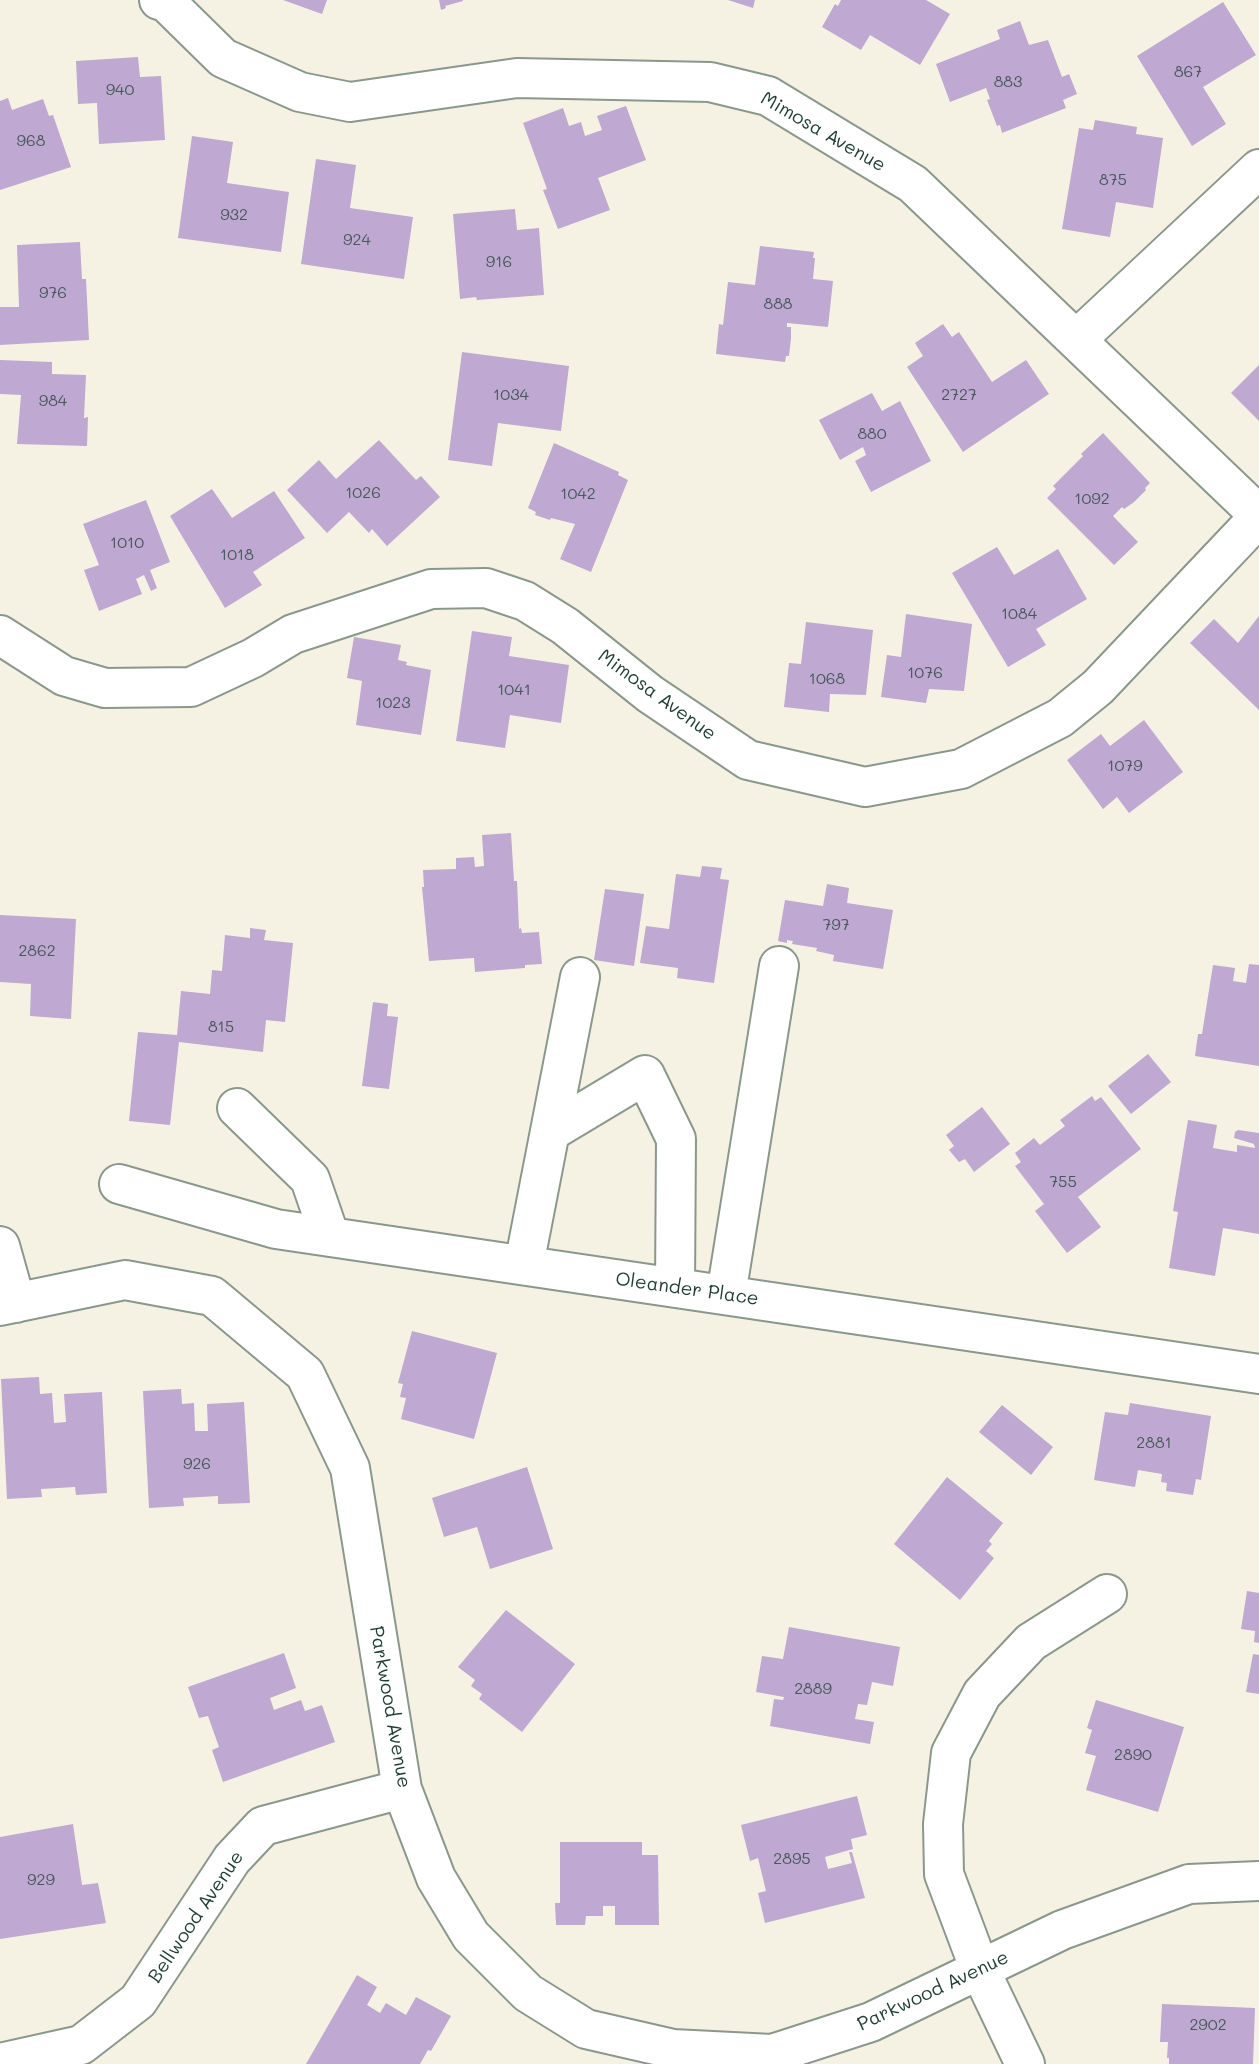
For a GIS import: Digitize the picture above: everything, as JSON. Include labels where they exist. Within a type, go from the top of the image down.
[{"type":"street","name":"Mimosa Avenue","points":[[0,635],[64,676],[105,688],[191,687],[253,658],[293,634],[431,589],[486,588],[525,601],[565,626],[650,694],[748,760],[865,787],[961,769],[1060,718],[1098,687],[1259,516],[914,184],[768,96],[710,82],[517,78],[350,103],[300,92],[223,58],[166,2],[159,0]]},
{"type":"street","points":[[1076,340],[1259,169]]},
{"type":"street","points":[[726,1295],[779,966]]},
{"type":"street","points":[[524,1265],[580,977]]},
{"type":"street","points":[[550,1132],[645,1075],[676,1139],[675,1287]]},
{"type":"street","points":[[237,1108],[310,1179],[330,1237]]},
{"type":"street","name":"Oleander Place","points":[[119,1184],[276,1229],[1259,1374]]},
{"type":"street","points":[[0,1246],[8,1304]]},
{"type":"street","name":"Parkwood Avenue","points":[[8,1304],[125,1280],[212,1296],[305,1374],[350,1468],[402,1789],[436,1878],[471,1936],[528,1993],[586,2029],[673,2049],[772,2054],[871,2022],[1062,1930],[1189,1884],[1259,1881]]},
{"type":"street","points":[[1025,2064],[980,1970],[944,1874],[943,1824],[951,1753],[982,1694],[1031,1642],[1107,1594]]},
{"type":"street","name":"Bellwood Avenue","points":[[0,2063],[81,2045],[138,2001],[232,1859],[263,1826],[402,1789]]},
{"type":"building","points":[[283,0],[327,0],[322,14]]},
{"type":"building","points":[[439,0],[463,1],[445,6],[446,8],[441,10]]},
{"type":"building","points":[[728,0],[755,0],[753,8]]},
{"type":"building","points":[[841,0],[926,0],[950,14],[920,65],[870,35],[861,50],[822,27],[835,4],[838,6]]},
{"type":"building","points":[[1223,2],[1256,55],[1203,87],[1226,124],[1192,146],[1137,56]]},
{"type":"building","points":[[1020,21],[1029,45],[1048,40],[1062,77],[1069,74],[1077,94],[1063,100],[1066,108],[1002,133],[987,100],[990,99],[986,88],[950,102],[936,64],[1000,39],[997,30]]},
{"type":"building","points":[[138,57],[140,77],[161,76],[165,140],[99,144],[97,103],[78,104],[76,61]]},
{"type":"building","points":[[8,98],[12,110],[43,99],[49,116],[53,115],[71,167],[0,190],[0,101]]},
{"type":"building","points":[[626,106],[646,160],[598,178],[610,210],[558,229],[523,123],[563,108],[569,126],[581,122],[585,136],[602,130],[597,116]]},
{"type":"building","points":[[1095,120],[1137,127],[1136,134],[1163,138],[1153,208],[1116,202],[1110,237],[1062,229],[1079,128],[1093,130]]},
{"type":"building","points":[[192,136],[233,142],[227,183],[289,192],[281,252],[178,238]]},
{"type":"building","points":[[316,159],[356,165],[350,208],[413,217],[404,279],[301,264]]},
{"type":"building","points":[[515,209],[517,230],[539,228],[544,295],[460,299],[453,214]]},
{"type":"building","points":[[80,242],[82,279],[86,279],[89,340],[0,345],[0,307],[19,307],[17,245]]},
{"type":"building","points":[[760,246],[814,252],[813,279],[833,281],[828,327],[787,323],[787,327],[791,327],[791,338],[789,356],[786,356],[785,362],[716,354],[719,324],[723,325],[728,282],[755,285]]},
{"type":"building","points":[[943,324],[952,337],[959,332],[992,382],[1026,360],[1049,394],[963,452],[907,367],[923,356],[915,343]]},
{"type":"building","points":[[462,352],[569,366],[561,431],[498,423],[492,466],[448,460]]},
{"type":"building","points":[[0,360],[52,362],[52,374],[86,375],[84,418],[88,417],[87,446],[17,444],[21,395],[0,394]]},
{"type":"building","points":[[1259,365],[1259,421],[1231,393]]},
{"type":"building","points":[[872,393],[882,411],[900,401],[931,461],[871,492],[855,461],[866,455],[863,447],[840,460],[819,420]]},
{"type":"building","points":[[1103,433],[1150,483],[1134,502],[1124,509],[1122,507],[1113,516],[1138,542],[1114,565],[1047,498],[1056,489],[1053,486]]},
{"type":"building","points":[[379,440],[416,480],[421,476],[440,497],[387,546],[372,529],[369,533],[349,512],[327,533],[287,490],[319,460],[336,479]]},
{"type":"building","points":[[554,443],[619,472],[618,475],[628,480],[591,572],[560,559],[575,524],[535,515],[536,512],[528,508]]},
{"type":"building","points":[[212,489],[232,518],[274,491],[305,538],[253,572],[262,585],[225,608],[170,516]]},
{"type":"building","points":[[146,500],[170,562],[150,570],[157,588],[151,591],[144,575],[136,579],[142,594],[99,611],[84,570],[99,565],[83,524]]},
{"type":"building","points":[[997,547],[1014,575],[1058,549],[1087,599],[1036,629],[1046,645],[1008,667],[952,573]]},
{"type":"building","points":[[906,614],[972,624],[964,691],[929,689],[926,703],[881,697],[887,655],[901,657]]},
{"type":"building","points":[[1259,616],[1259,710],[1190,643],[1214,619],[1238,643]]},
{"type":"building","points":[[806,622],[873,630],[866,695],[830,694],[829,712],[784,707],[789,663],[801,664]]},
{"type":"building","points":[[472,631],[512,637],[509,656],[569,665],[561,723],[510,715],[505,748],[456,741]]},
{"type":"building","points":[[354,637],[401,645],[398,660],[407,662],[406,665],[431,670],[421,735],[356,725],[362,681],[347,678]]},
{"type":"building","points":[[1144,720],[1183,772],[1129,813],[1117,797],[1103,809],[1067,760],[1101,734],[1110,746]]},
{"type":"building","points":[[511,833],[519,929],[521,928],[522,933],[539,932],[542,964],[475,972],[474,958],[429,961],[422,887],[423,870],[456,869],[456,858],[474,857],[475,867],[484,866],[482,835]]},
{"type":"building","points":[[702,866],[722,868],[720,879],[729,880],[714,983],[677,978],[678,968],[640,963],[646,926],[669,929],[676,874],[700,877]]},
{"type":"building","points":[[827,884],[849,888],[847,903],[893,910],[883,969],[833,961],[834,955],[816,951],[817,948],[792,944],[793,941],[778,941],[785,900],[823,906]]},
{"type":"building","points":[[605,889],[644,894],[634,966],[594,960]]},
{"type":"building","points":[[0,915],[76,919],[71,1019],[30,1016],[31,984],[0,982]]},
{"type":"building","points":[[250,928],[266,930],[264,940],[293,943],[285,1022],[266,1020],[263,1052],[179,1042],[170,1125],[129,1121],[138,1032],[177,1035],[181,991],[210,994],[212,970],[222,971],[225,935],[250,938]]},
{"type":"building","points":[[1249,964],[1259,965],[1259,1066],[1195,1056],[1198,1034],[1202,1034],[1213,965],[1235,968],[1233,981],[1246,983]]},
{"type":"building","points":[[373,1002],[388,1004],[387,1016],[398,1017],[389,1089],[362,1086]]},
{"type":"building","points":[[1148,1054],[1171,1082],[1131,1114],[1108,1086]]},
{"type":"building","points":[[1092,1096],[1095,1101],[1101,1097],[1141,1149],[1078,1197],[1101,1227],[1067,1253],[1035,1211],[1044,1204],[1015,1166],[1021,1162],[1015,1153],[1034,1138],[1040,1145],[1065,1126],[1060,1120]]},
{"type":"building","points":[[982,1107],[1010,1144],[974,1172],[965,1159],[959,1162],[949,1150],[954,1146],[946,1135]]},
{"type":"building","points":[[1188,1120],[1217,1125],[1213,1148],[1237,1152],[1237,1145],[1255,1148],[1254,1144],[1234,1138],[1235,1132],[1238,1130],[1259,1133],[1259,1234],[1223,1228],[1215,1276],[1169,1268],[1178,1212],[1173,1211]]},
{"type":"building","points":[[412,1331],[497,1353],[474,1439],[401,1419],[406,1398],[400,1397],[403,1384],[398,1383]]},
{"type":"building","points":[[39,1377],[40,1394],[52,1393],[54,1423],[66,1422],[64,1394],[102,1392],[107,1493],[76,1495],[75,1487],[41,1489],[42,1497],[7,1499],[1,1379]]},
{"type":"building","points":[[181,1389],[182,1404],[194,1403],[195,1431],[208,1431],[207,1404],[244,1402],[250,1503],[218,1504],[218,1496],[183,1498],[184,1506],[149,1508],[143,1391]]},
{"type":"building","points":[[1130,1403],[1211,1416],[1201,1480],[1196,1479],[1193,1495],[1166,1491],[1167,1483],[1161,1482],[1162,1474],[1138,1470],[1135,1487],[1094,1480],[1105,1412],[1128,1415]]},
{"type":"building","points":[[1002,1405],[1053,1447],[1031,1475],[979,1432]]},
{"type":"building","points":[[527,1467],[553,1549],[490,1569],[477,1527],[444,1537],[432,1498]]},
{"type":"building","points":[[947,1477],[1003,1523],[989,1541],[992,1544],[986,1551],[994,1558],[960,1600],[894,1544]]},
{"type":"building","points":[[1247,1591],[1259,1593],[1259,1643],[1254,1642],[1255,1631],[1241,1629]]},
{"type":"building","points":[[506,1610],[575,1664],[522,1732],[479,1699],[482,1694],[471,1686],[475,1680],[458,1667]]},
{"type":"building","points":[[789,1627],[900,1647],[893,1686],[872,1682],[867,1705],[858,1704],[855,1719],[874,1722],[870,1744],[770,1726],[774,1699],[783,1700],[784,1697],[756,1692],[762,1656],[783,1659]]},
{"type":"building","points":[[284,1653],[296,1688],[270,1698],[274,1710],[301,1700],[305,1711],[322,1705],[335,1742],[223,1782],[212,1750],[219,1747],[208,1716],[199,1718],[188,1687]]},
{"type":"building","points":[[1253,1654],[1259,1655],[1259,1694],[1246,1692]]},
{"type":"building","points":[[1096,1700],[1184,1727],[1158,1812],[1086,1790],[1096,1756],[1085,1753],[1092,1730],[1087,1728]]},
{"type":"building","points":[[857,1796],[867,1835],[851,1839],[853,1849],[825,1857],[828,1869],[852,1863],[849,1852],[852,1852],[865,1898],[765,1923],[758,1893],[766,1891],[758,1858],[750,1861],[741,1825]]},
{"type":"building","points":[[73,1824],[82,1885],[98,1883],[106,1923],[0,1939],[0,1837]]},
{"type":"building","points":[[560,1842],[642,1842],[642,1855],[658,1855],[659,1925],[615,1925],[615,1906],[603,1906],[603,1916],[586,1916],[585,1925],[556,1925],[555,1903],[560,1903]]},
{"type":"building","points":[[357,1975],[377,1987],[367,2005],[380,2013],[386,2003],[406,2015],[416,1997],[451,2016],[431,2051],[428,2050],[420,2064],[306,2064]]},
{"type":"building","points":[[1162,2004],[1255,2008],[1253,2064],[1169,2064],[1168,2042],[1160,2042]]}]
